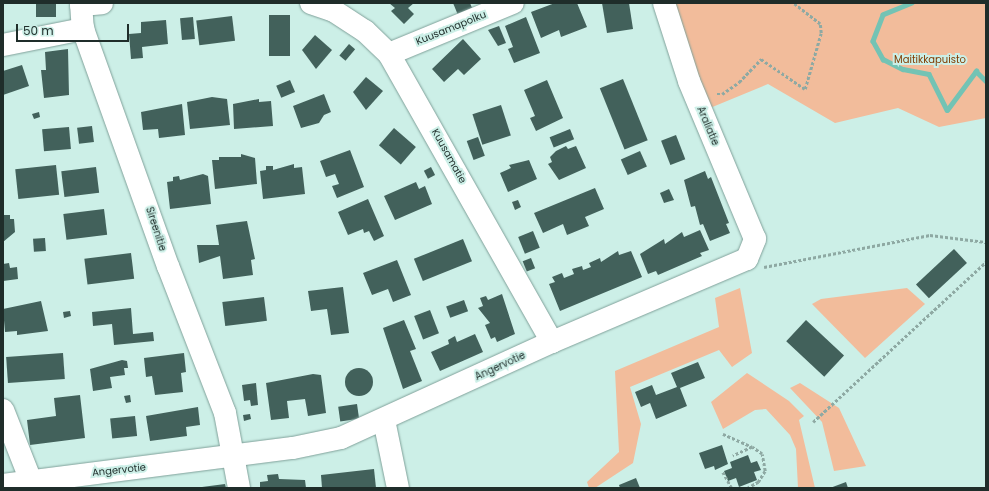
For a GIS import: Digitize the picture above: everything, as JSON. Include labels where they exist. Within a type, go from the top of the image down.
[{"type":"street","points":[[81,4],[102,3]]},
{"type":"street","name":"Kuusamatie","points":[[311,3],[334,11],[365,31],[389,54],[552,342]]},
{"type":"street","name":"Kuusamapolku","points":[[389,54],[513,3]]},
{"type":"street","name":"Araliatie","points":[[664,3],[689,81],[755,239],[754,248]]},
{"type":"street","name":"Sireenitie","points":[[81,4],[83,30],[168,266],[226,413],[235,455]]},
{"type":"street","points":[[3,45],[83,30]]},
{"type":"street","name":"Angervotie","points":[[3,485],[235,455],[341,438],[384,420],[552,342],[747,259],[754,248]]},
{"type":"street","points":[[3,410],[31,481]]},
{"type":"street","points":[[384,420],[398,488]]},
{"type":"street","points":[[235,455],[239,488]]},
{"type":"path","points":[[716,94],[722,94],[739,82],[761,59],[805,88],[820,24],[793,3]]},
{"type":"path","points":[[766,266],[930,235],[986,242]]},
{"type":"path","points":[[813,422],[986,262]]},
{"type":"path","points":[[723,434],[752,447],[762,454],[765,471],[758,482],[747,488]]},
{"type":"path","points":[[733,456],[752,447]]},
{"type":"path","points":[[723,472],[732,488]]},
{"type":"green space","name":"Maitikkapuisto","points":[[671,3],[986,3],[986,118],[939,127],[898,108],[835,123],[768,84],[710,108]]},
{"type":"green space","points":[[740,288],[752,353],[732,367],[719,350],[630,387],[641,424],[633,463],[595,488],[589,488],[587,482],[619,452],[615,371],[719,327],[715,298]]},
{"type":"green space","points":[[907,288],[925,304],[865,358],[812,304],[821,299]]},
{"type":"green space","points":[[747,373],[789,401],[804,416],[799,420],[815,488],[798,488],[796,449],[790,435],[766,409],[755,410],[723,429],[711,402]]},
{"type":"green space","points":[[800,383],[839,408],[866,466],[834,471],[822,422],[790,388]]},
{"type":"building","points":[[36,3],[56,3],[56,17],[36,17]]},
{"type":"building","points":[[389,3],[414,3],[408,8],[414,14],[404,24],[391,11],[395,8]]},
{"type":"building","points":[[453,3],[470,3],[472,8],[458,15]]},
{"type":"building","points":[[555,3],[577,3],[587,27],[561,37],[559,30],[541,38],[531,12]]},
{"type":"building","points":[[602,3],[629,3],[633,29],[607,33]]},
{"type":"building","points":[[269,15],[290,15],[290,56],[269,56]]},
{"type":"building","points":[[232,16],[235,41],[199,45],[196,20]]},
{"type":"building","points":[[193,17],[195,39],[182,40],[180,18]]},
{"type":"building","points":[[526,17],[540,53],[514,63],[508,49],[513,47],[505,26]]},
{"type":"building","points":[[166,20],[168,44],[142,47],[143,58],[131,59],[129,34],[141,33],[141,22]]},
{"type":"building","points":[[499,26],[506,43],[498,46],[488,30]]},
{"type":"building","points":[[315,35],[332,50],[316,69],[302,50]]},
{"type":"building","points":[[463,39],[481,59],[464,75],[458,69],[444,82],[432,69]]},
{"type":"building","points":[[349,44],[355,49],[345,61],[339,55]]},
{"type":"building","points":[[68,49],[69,95],[44,98],[41,70],[46,70],[45,52]]},
{"type":"building","points":[[22,65],[29,86],[3,95],[3,71]]},
{"type":"building","points":[[366,77],[383,91],[366,110],[353,92]]},
{"type":"building","points":[[623,79],[648,140],[625,150],[600,88]]},
{"type":"building","points":[[290,80],[295,92],[281,98],[276,86]]},
{"type":"building","points":[[547,80],[563,118],[536,131],[530,118],[535,116],[524,90]]},
{"type":"building","points":[[324,94],[331,112],[324,115],[319,123],[301,128],[293,106]]},
{"type":"building","points":[[212,97],[227,99],[230,125],[190,129],[187,102]]},
{"type":"building","points":[[259,99],[259,102],[271,101],[273,126],[234,129],[233,104]]},
{"type":"building","points":[[182,104],[185,135],[159,138],[158,129],[143,130],[141,112]]},
{"type":"building","points":[[501,105],[511,135],[482,145],[472,114]]},
{"type":"building","points":[[39,112],[40,117],[34,119],[32,114]]},
{"type":"building","points":[[92,126],[94,142],[79,144],[77,128]]},
{"type":"building","points":[[69,127],[71,149],[44,151],[42,129]]},
{"type":"building","points":[[394,128],[416,147],[401,164],[379,145]]},
{"type":"building","points":[[570,129],[574,139],[554,147],[550,137]]},
{"type":"building","points":[[676,135],[685,159],[670,165],[661,141]]},
{"type":"building","points":[[478,137],[485,156],[474,160],[467,141]]},
{"type":"building","points":[[566,146],[568,149],[576,146],[586,168],[559,180],[548,164],[552,162],[550,157],[556,151]]},
{"type":"building","points":[[350,150],[364,187],[337,198],[332,186],[339,184],[335,174],[326,177],[320,161]]},
{"type":"building","points":[[640,151],[647,167],[628,175],[621,160]]},
{"type":"building","points":[[241,154],[255,158],[257,184],[215,189],[212,160],[219,160],[219,157],[241,157]]},
{"type":"building","points":[[529,160],[537,179],[508,192],[500,173],[511,168],[509,165]]},
{"type":"building","points":[[294,164],[294,168],[302,167],[305,194],[263,199],[260,171],[266,170],[266,166],[273,166],[273,170]]},
{"type":"building","points":[[56,165],[59,195],[18,199],[15,169]]},
{"type":"building","points":[[96,167],[99,193],[64,197],[61,171]]},
{"type":"building","points":[[431,167],[435,175],[428,179],[424,171]]},
{"type":"building","points":[[705,171],[708,179],[711,177],[729,223],[726,224],[730,233],[710,241],[703,224],[700,225],[695,206],[691,207],[684,180]]},
{"type":"building","points":[[203,174],[208,176],[211,204],[170,209],[167,182],[173,181],[173,177],[179,176],[180,180]]},
{"type":"building","points":[[416,182],[419,189],[425,186],[432,204],[395,220],[384,196]]},
{"type":"building","points":[[595,188],[604,209],[585,217],[589,226],[567,235],[563,224],[543,233],[534,213]]},
{"type":"building","points":[[669,189],[674,200],[664,203],[660,193]]},
{"type":"building","points":[[368,199],[384,236],[374,241],[369,231],[364,233],[363,229],[348,235],[338,212]]},
{"type":"building","points":[[518,200],[521,207],[515,210],[512,202]]},
{"type":"building","points":[[104,209],[107,235],[66,240],[63,214]]},
{"type":"building","points":[[3,215],[10,215],[10,219],[14,219],[15,232],[3,242]]},
{"type":"building","points":[[247,221],[255,259],[251,260],[253,275],[223,279],[220,256],[199,263],[197,245],[219,245],[216,225]]},
{"type":"building","points":[[700,230],[709,250],[700,253],[702,256],[658,275],[656,271],[648,274],[640,254],[664,239],[665,244],[682,232],[684,237]]},
{"type":"building","points":[[533,231],[540,248],[525,254],[518,237]]},
{"type":"building","points":[[45,238],[46,251],[34,252],[33,239]]},
{"type":"building","points":[[463,239],[472,261],[423,281],[414,259]]},
{"type":"building","points":[[954,249],[967,263],[929,298],[916,284]]},
{"type":"building","points":[[618,251],[619,255],[631,251],[642,277],[560,311],[549,284],[555,282],[552,277],[562,273],[564,278],[574,274],[572,269],[582,266],[583,270],[591,267],[589,263],[600,258],[601,262]]},
{"type":"building","points":[[131,253],[134,279],[88,285],[84,259]]},
{"type":"building","points":[[531,258],[535,268],[527,272],[523,261]]},
{"type":"building","points":[[397,260],[411,295],[393,302],[388,289],[372,295],[363,273]]},
{"type":"building","points":[[9,263],[10,268],[17,267],[18,279],[3,281],[3,264]]},
{"type":"building","points":[[343,287],[349,333],[331,335],[327,309],[311,311],[308,291]]},
{"type":"building","points":[[502,294],[515,334],[497,342],[495,337],[491,339],[485,325],[490,323],[478,308],[483,306],[480,298],[486,296],[488,300]]},
{"type":"building","points":[[264,297],[267,321],[225,326],[222,302]]},
{"type":"building","points":[[464,300],[468,311],[450,318],[446,306]]},
{"type":"building","points":[[41,301],[48,331],[17,335],[17,331],[5,332],[3,309]]},
{"type":"building","points":[[131,308],[133,334],[153,332],[154,341],[114,345],[112,324],[93,326],[92,312]]},
{"type":"building","points":[[430,310],[439,333],[423,339],[414,316]]},
{"type":"building","points":[[70,311],[71,316],[64,318],[63,312]]},
{"type":"building","points":[[404,320],[416,349],[410,351],[422,381],[403,389],[383,328]]},
{"type":"building","points":[[806,320],[844,355],[824,377],[786,341]]},
{"type":"building","points":[[475,334],[483,352],[440,371],[431,352],[449,344],[448,340],[455,336],[457,342]]},
{"type":"building","points":[[63,353],[65,379],[8,383],[6,357]]},
{"type":"building","points":[[184,353],[186,372],[181,373],[183,392],[155,395],[152,376],[146,377],[144,358]]},
{"type":"building","points":[[122,360],[127,361],[128,368],[124,368],[125,375],[110,377],[112,388],[93,391],[90,369]]},
{"type":"building","points":[[698,362],[705,378],[680,388],[687,406],[656,419],[650,403],[641,407],[635,392],[652,385],[656,395],[677,387],[671,373]]},
{"type":"building","points":[[359,368],[369,372],[373,382],[369,392],[359,396],[349,392],[345,382],[349,372]]},
{"type":"building","points":[[313,374],[321,375],[326,413],[308,416],[305,399],[287,401],[289,418],[271,420],[266,383]]},
{"type":"building","points":[[256,383],[258,405],[251,406],[250,400],[244,401],[242,385]]},
{"type":"building","points":[[80,395],[85,438],[30,445],[27,420],[56,416],[54,398]]},
{"type":"building","points":[[130,395],[131,402],[126,403],[124,396]]},
{"type":"building","points":[[357,404],[359,419],[340,421],[338,407]]},
{"type":"building","points":[[198,407],[200,425],[186,427],[187,436],[150,441],[146,416]]},
{"type":"building","points":[[250,414],[251,419],[244,421],[243,415]]},
{"type":"building","points":[[135,416],[137,436],[112,439],[110,419]]},
{"type":"building","points":[[722,445],[728,464],[715,470],[714,466],[705,469],[699,453]]},
{"type":"building","points":[[748,455],[751,463],[757,461],[761,470],[754,472],[757,480],[739,487],[736,478],[728,481],[724,471],[732,468],[730,462]]},
{"type":"building","points":[[374,469],[376,488],[322,488],[321,475]]},
{"type":"building","points":[[278,474],[279,479],[305,480],[306,488],[260,488],[260,482],[268,481],[267,475]]},
{"type":"building","points":[[636,478],[640,488],[620,488],[619,485]]},
{"type":"building","points":[[846,482],[848,488],[830,488]]},
{"type":"building","points":[[225,484],[226,488],[202,488],[202,487]]},
{"type":"waterway","points":[[912,3],[883,15],[873,41],[883,59],[903,69],[929,74],[947,110],[976,71],[986,81]]}]
